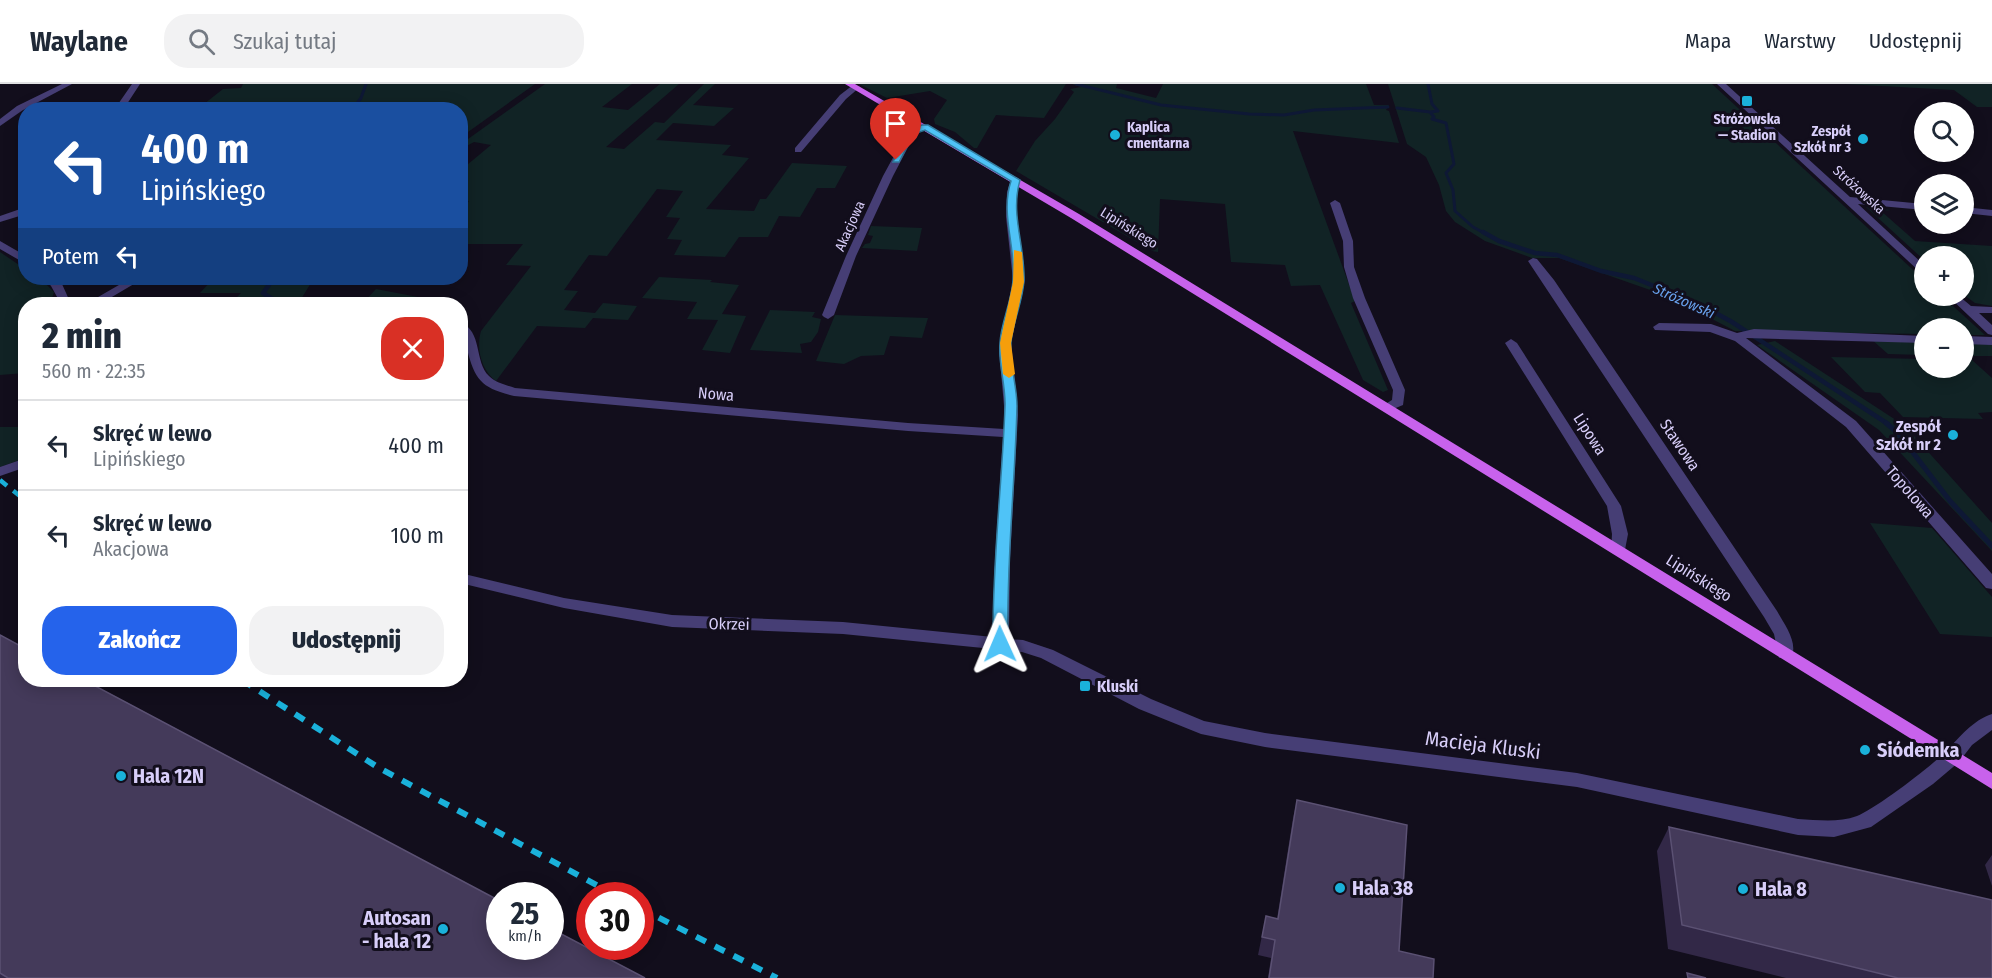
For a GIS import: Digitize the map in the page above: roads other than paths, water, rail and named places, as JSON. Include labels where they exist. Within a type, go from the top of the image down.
[{"type":"main road","name":"Lipińskiego","points":[[853,86],[1016,180],[1992,782]]},
{"type":"street","points":[[32,102],[68,84]]},
{"type":"street","points":[[124,102],[136,84]]},
{"type":"street","name":"Stróżowska","points":[[1721,84],[1914,261]]},
{"type":"street","points":[[798,150],[853,86]]},
{"type":"street","points":[[1,122],[18,109]]},
{"type":"street","name":"Akacjowa","points":[[828,315],[851,256],[888,176],[911,132],[925,126]]},
{"type":"street","points":[[1000,644],[1000,578],[1011,404],[1005,343],[1018,282],[1019,259],[1011,211],[1011,196],[1016,180]]},
{"type":"street","points":[[1848,200],[1914,206]]},
{"type":"street","points":[[1335,203],[1348,241],[1349,267],[1359,298],[1399,390],[1398,402],[1386,408]]},
{"type":"street","points":[[1974,211],[1992,213]]},
{"type":"street","points":[[0,219],[18,213]]},
{"type":"street","points":[[0,244],[18,256]]},
{"type":"street","name":"Stawowa","points":[[1533,261],[1555,290],[1771,615],[1782,634],[1785,654]]},
{"type":"street","points":[[104,297],[126,285]]},
{"type":"street","points":[[1964,306],[1992,331]]},
{"type":"street","points":[[1967,309],[1992,310]]},
{"type":"street","name":"Topolowa","points":[[1659,327],[1711,328],[1746,335],[1914,339]]},
{"type":"street","name":"Nowa","points":[[468,334],[471,337],[475,365],[481,376],[494,387],[514,392],[843,422],[1010,433]]},
{"type":"street","name":"Topolowa","points":[[1746,335],[1851,424],[1992,584]]},
{"type":"street","points":[[1974,340],[1992,341]]},
{"type":"street","name":"Lipowa","points":[[1511,343],[1610,499],[1620,534],[1619,552]]},
{"type":"street","points":[[0,472],[18,465]]},
{"type":"street","name":"Okrzei","points":[[468,580],[564,603],[672,621],[843,628],[1000,644]]},
{"type":"street","name":"Macieja Kluski","points":[[1000,644],[1023,646],[1047,654],[1154,708],[1201,727],[1277,741],[1577,780],[1798,827],[1834,829],[1864,822],[1917,786],[1952,757]]},
{"type":"street","points":[[1952,757],[1966,740],[1992,721]]},
{"type":"waterway","points":[[358,102],[366,84]]},
{"type":"waterway","points":[[1076,84],[1161,105],[1249,114],[1284,115],[1314,110],[1388,107]]},
{"type":"waterway","name":"Stróżowski","points":[[1428,84],[1432,104],[1438,111],[1430,112]]},
{"type":"waterway","points":[[1397,108],[1430,112]]},
{"type":"waterway","name":"Stróżowski","points":[[1430,112],[1434,117],[1432,119],[1446,123],[1454,164],[1446,173],[1453,190],[1455,211],[1473,227],[1486,234]]},
{"type":"waterway","name":"Stróżowski","points":[[1483,232],[1499,241],[1535,253],[1557,255],[1601,271],[1634,278],[1701,305],[1732,322],[1888,424]]},
{"type":"waterway","points":[[269,285],[263,293],[269,297]]},
{"type":"waterway","name":"Stróżowski","points":[[1886,423],[1898,433],[1950,501],[1992,546]]},
{"type":"railway","points":[[0,480],[18,495]]},
{"type":"railway","points":[[253,687],[379,768],[591,882]]},
{"type":"railway","points":[[654,915],[777,978]]},
{"type":"place","name":"Stróżowska — Stadion","points":[[1747,101]]},
{"type":"place","name":"Kaplica cmentarna","points":[[1115,135]]},
{"type":"place","name":"Zespół Szkół nr 3","points":[[1863,139]]},
{"type":"place","name":"Zespół Szkół nr 2","points":[[1953,435]]},
{"type":"place","name":"Kluski","points":[[1085,686]]},
{"type":"place","name":"Siódemka","points":[[1865,750]]},
{"type":"place","name":"Hala 12N","points":[[121,776]]},
{"type":"place","name":"Hala 38","points":[[1340,888]]},
{"type":"place","name":"Hala 8","points":[[1743,889]]},
{"type":"place","name":"Autosan - hala 12","points":[[443,929]]}]
